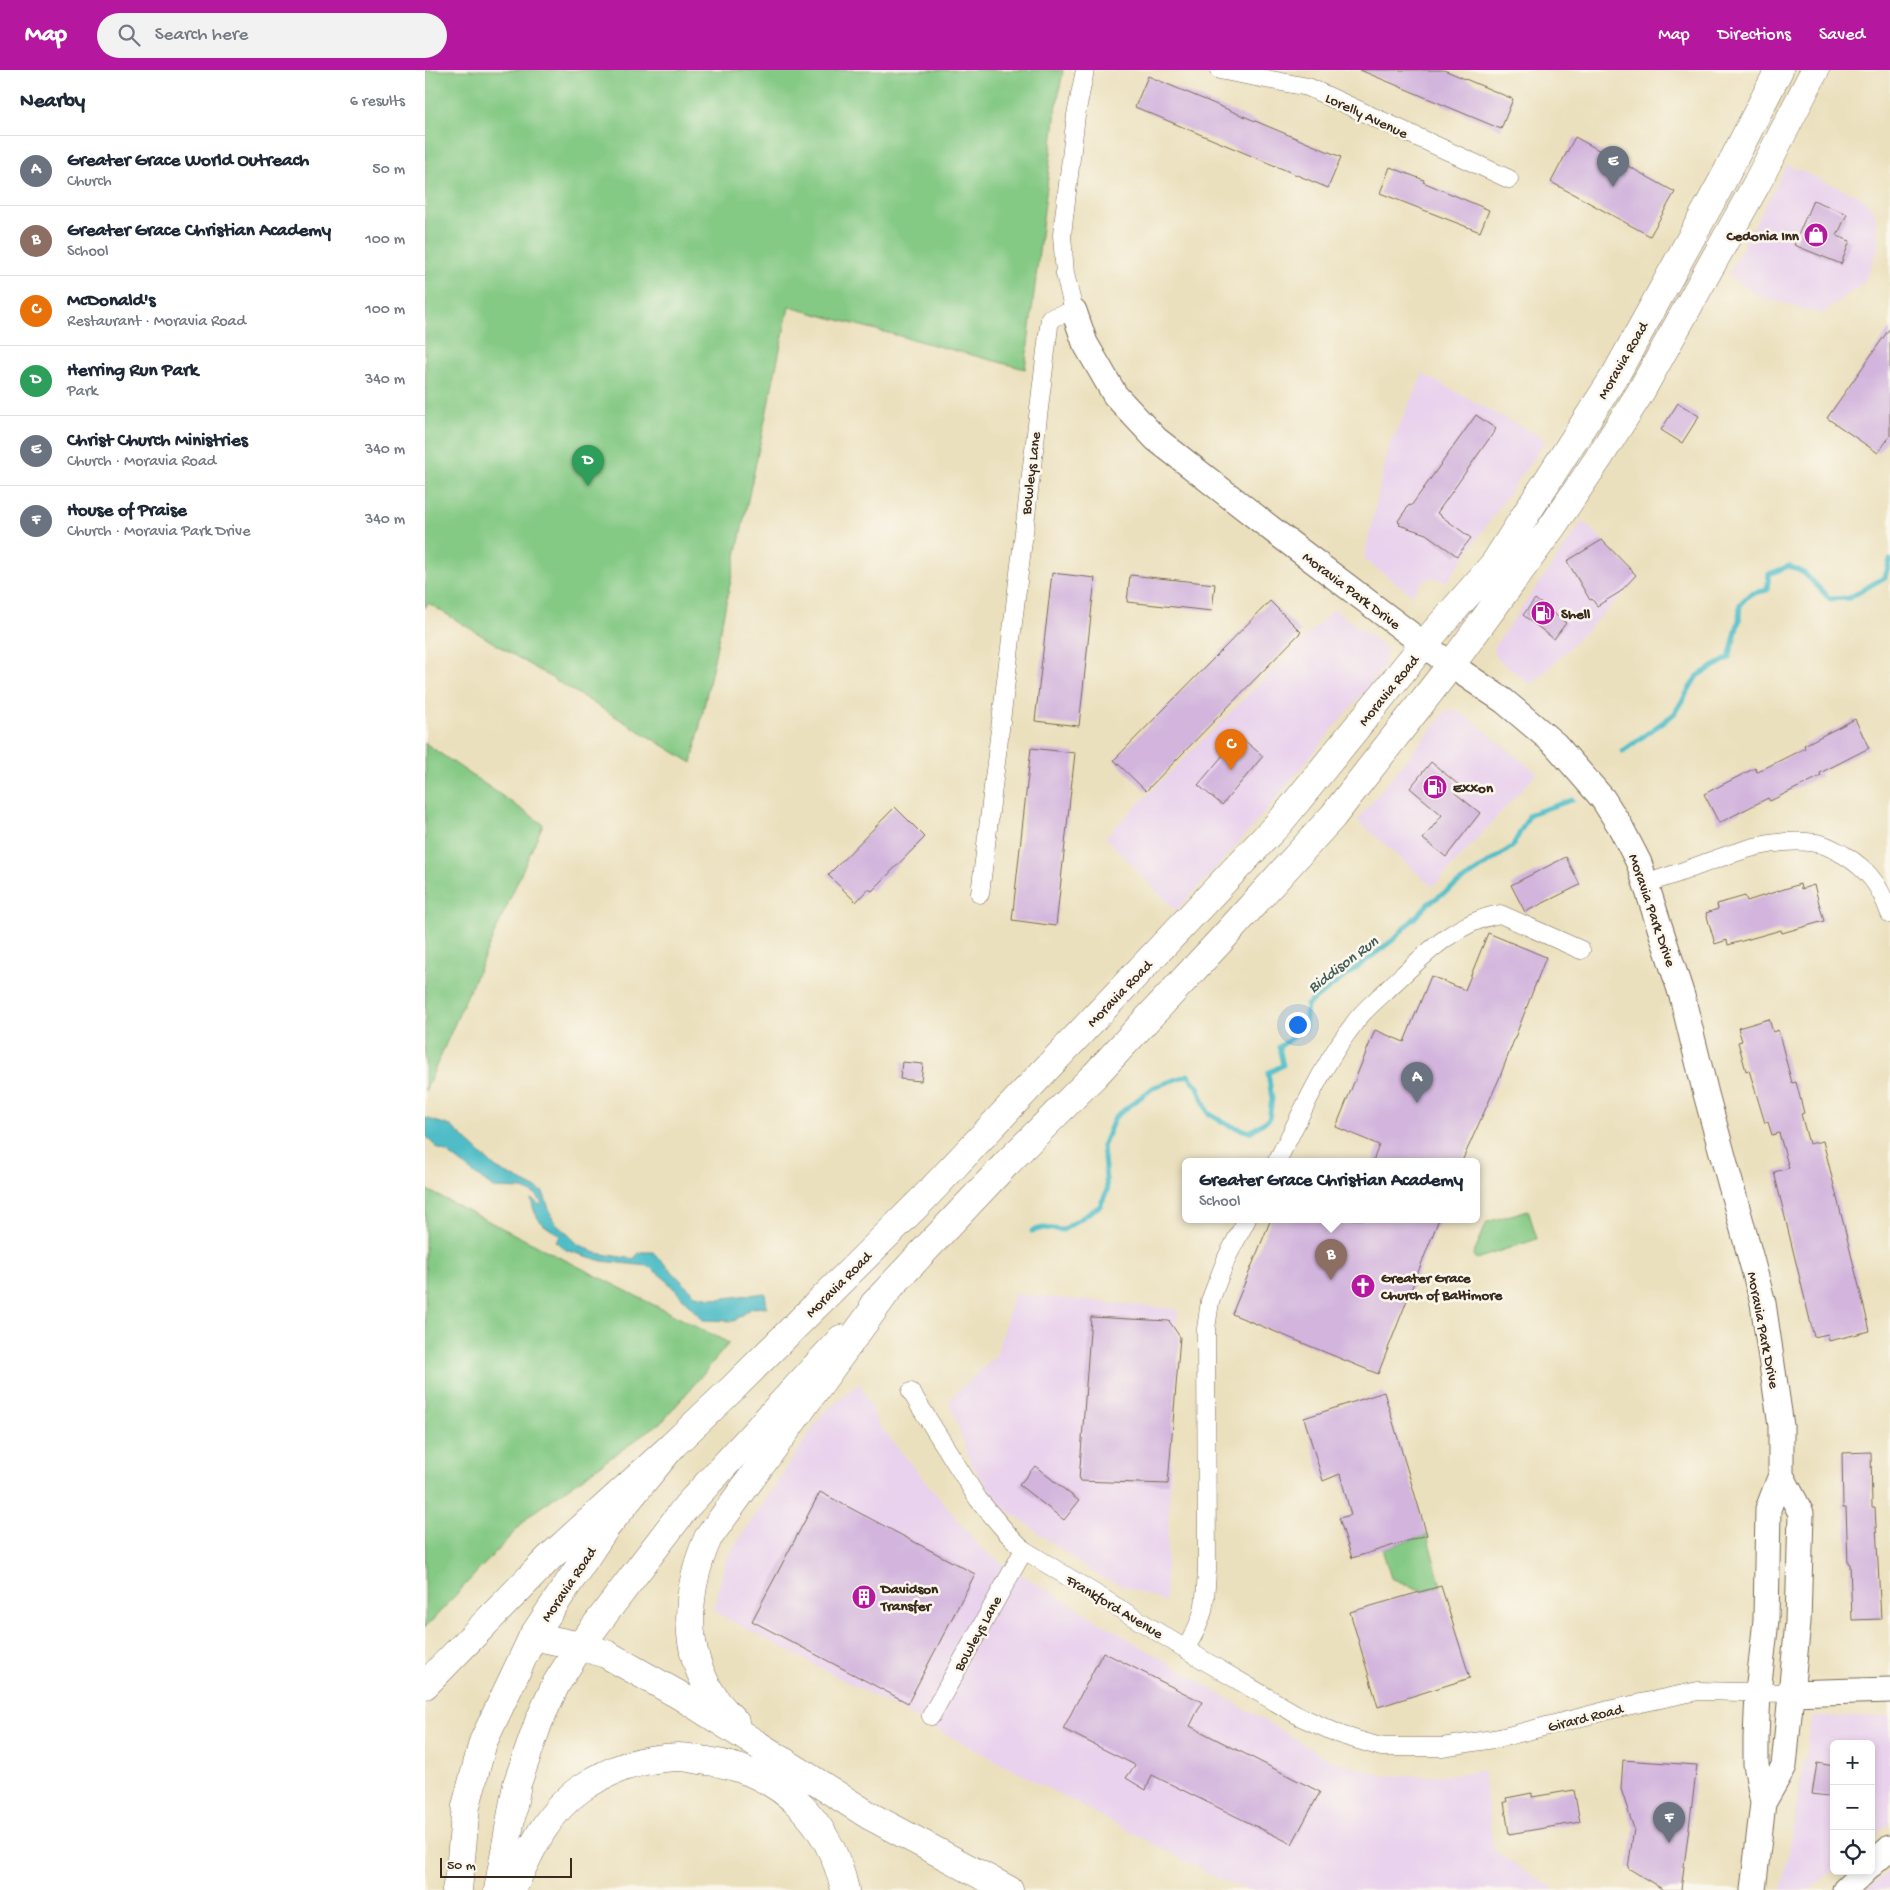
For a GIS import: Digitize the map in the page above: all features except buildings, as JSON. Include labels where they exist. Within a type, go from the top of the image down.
[{"type":"main road","name":"Moravia Road","points":[[458,1884],[466,1806],[483,1742],[533,1636],[606,1527],[673,1445],[924,1198],[1281,821],[1424,644],[1494,564],[1616,374],[1723,180],[1779,70]]},
{"type":"main road","name":"Moravia Road","points":[[498,1890],[517,1784],[539,1721],[556,1684],[580,1646],[686,1507],[1005,1164],[1095,1075],[1222,939],[1326,823],[1451,665],[1547,534],[1640,393],[1757,183],[1815,70]]},
{"type":"main road","name":"Moravia Park Drive","points":[[1073,311],[1085,342],[1115,395],[1156,439],[1451,665],[1504,701],[1555,744],[1603,799],[1620,826],[1639,863],[1681,996],[1763,1303],[1781,1426],[1781,1475],[1768,1509],[1766,1620],[1758,1692],[1756,1764],[1763,1802],[1753,1890]]},
{"type":"main road","points":[[754,1743],[715,1700],[700,1671],[693,1646],[689,1620],[690,1600],[696,1568],[708,1538],[890,1287]]},
{"type":"main road","points":[[425,1685],[549,1558],[673,1445]]},
{"type":"main road","name":"Moravia Park Drive","points":[[1763,1802],[1785,1766],[1790,1693],[1798,1622],[1801,1513],[1781,1475]]},
{"type":"main road","points":[[533,1636],[580,1646],[606,1654],[649,1677],[870,1816],[1009,1890]]},
{"type":"main road","points":[[1790,1693],[1890,1690]]},
{"type":"main road","points":[[512,1890],[523,1866],[552,1816],[580,1789],[609,1772],[626,1766],[679,1757],[741,1768],[772,1783],[785,1792],[817,1824],[830,1846],[845,1890]]},
{"type":"main road","points":[[1875,1862],[1890,1848]]},
{"type":"main road","points":[[1845,1890],[1861,1875]]},
{"type":"street","points":[[1073,311],[1065,274],[1062,235],[1077,115],[1085,70]]},
{"type":"street","name":"Lorelly Avenue","points":[[1219,70],[1309,87],[1509,179]]},
{"type":"street","name":"Bowleys Lane","points":[[980,894],[1050,318],[1073,311]]},
{"type":"street","points":[[1646,883],[1676,875],[1757,846],[1784,842],[1817,842],[1831,847],[1865,869],[1878,888],[1890,914]]},
{"type":"street","points":[[1279,1158],[1335,1051],[1353,1024],[1411,967],[1446,937],[1486,916],[1499,914],[1581,950]]},
{"type":"street","points":[[1185,1649],[1202,1619],[1205,1603],[1207,1570],[1205,1329],[1213,1292],[1227,1257],[1245,1223]]},
{"type":"street","name":"Frankford Avenue","points":[[911,1392],[978,1499],[1024,1550],[1185,1649],[1301,1717],[1341,1735],[1381,1747]]},
{"type":"street","name":"Bowleys Lane","points":[[931,1716],[1024,1550]]},
{"type":"street","name":"Girard Road","points":[[1381,1747],[1442,1747],[1506,1737],[1613,1709],[1698,1691],[1790,1693]]},
{"type":"shaded area","points":[[1787,165],[1863,198],[1875,212],[1879,247],[1864,283],[1821,314],[1758,296],[1728,275]]},
{"type":"shaded area","points":[[1423,374],[1546,440],[1447,582],[1430,578],[1422,582],[1412,595],[1364,559],[1388,449]]},
{"type":"shaded area","points":[[1583,521],[1639,578],[1532,685],[1496,658],[1494,647]]},
{"type":"shaded area","points":[[1334,609],[1387,649],[1384,667],[1252,828],[1176,911],[1105,837]]},
{"type":"shaded area","points":[[1452,709],[1459,711],[1475,723],[1537,773],[1433,887],[1357,820],[1445,712]]},
{"type":"shaded area","points":[[1014,1294],[1178,1309],[1165,1602],[1096,1575],[999,1504],[970,1462],[949,1399],[996,1356]]},
{"type":"shaded area","points":[[860,1383],[879,1425],[980,1547],[1002,1563],[1330,1760],[1385,1776],[1455,1775],[1483,1770],[1494,1851],[1556,1890],[1250,1890],[1223,1881],[713,1611],[726,1559],[823,1413]]},
{"type":"shaded area","points":[[1890,1716],[1890,1823],[1875,1836],[1875,1740],[1830,1740],[1830,1873],[1810,1890],[1782,1890],[1812,1717]]},
{"type":"shaded area","points":[[1890,1869],[1890,1890],[1867,1890]]},
{"type":"green space","points":[[425,70],[1063,70],[1056,110],[1025,369],[789,307],[692,763],[428,603],[425,608]]},
{"type":"green space","points":[[425,743],[543,824],[425,1091]]},
{"type":"green space","points":[[425,1189],[729,1343],[664,1420],[531,1514],[425,1628]]},
{"type":"green space","points":[[1528,1210],[1537,1239],[1476,1259],[1473,1256],[1487,1222]]},
{"type":"green space","points":[[1427,1535],[1441,1586],[1422,1591],[1391,1578],[1382,1549]]},
{"type":"water","points":[[425,1118],[451,1126],[496,1168],[543,1192],[553,1220],[578,1244],[596,1253],[633,1259],[640,1252],[653,1252],[695,1295],[718,1299],[765,1293],[767,1307],[752,1308],[734,1321],[703,1320],[664,1278],[648,1266],[602,1261],[566,1250],[556,1241],[560,1235],[544,1225],[537,1217],[531,1199],[540,1205],[542,1203],[536,1195],[523,1189],[493,1188],[448,1153],[437,1148],[425,1135]]},
{"type":"waterway","name":"Biddison Run","points":[[1623,751],[1674,714],[1697,676],[1729,658],[1739,620],[1740,604],[1750,594],[1767,590],[1769,574],[1789,566],[1804,573],[1830,599],[1849,598],[1885,577],[1890,560]]},
{"type":"waterway","name":"Biddison Run","points":[[1032,1231],[1043,1228],[1063,1230],[1100,1206],[1107,1191],[1103,1146],[1115,1117],[1154,1087],[1188,1075],[1198,1087],[1208,1113],[1228,1125],[1250,1132],[1269,1119],[1272,1099],[1268,1073],[1283,1065],[1279,1047],[1305,1029],[1307,1005],[1393,940],[1429,903],[1512,847],[1530,814],[1572,800]]},
{"type":"place","name":"Christ Church Ministries","points":[[1613,187]]},
{"type":"place","name":"Cedonia Inn","points":[[1816,235]]},
{"type":"place","name":"Herring Run Park","points":[[588,486]]},
{"type":"place","name":"Shell","points":[[1543,613]]},
{"type":"place","name":"McDonald's","points":[[1231,770]]},
{"type":"place","name":"Exxon","points":[[1435,787]]},
{"type":"place","name":"Greater Grace World Outreach","points":[[1417,1103]]},
{"type":"place","name":"Greater Grace Christian Academy","points":[[1331,1280]]},
{"type":"place","name":"Greater Grace Church of Baltimore","points":[[1363,1286]]},
{"type":"place","name":"Davidson Transfer","points":[[864,1597]]},
{"type":"place","name":"House of Praise","points":[[1669,1843]]}]
